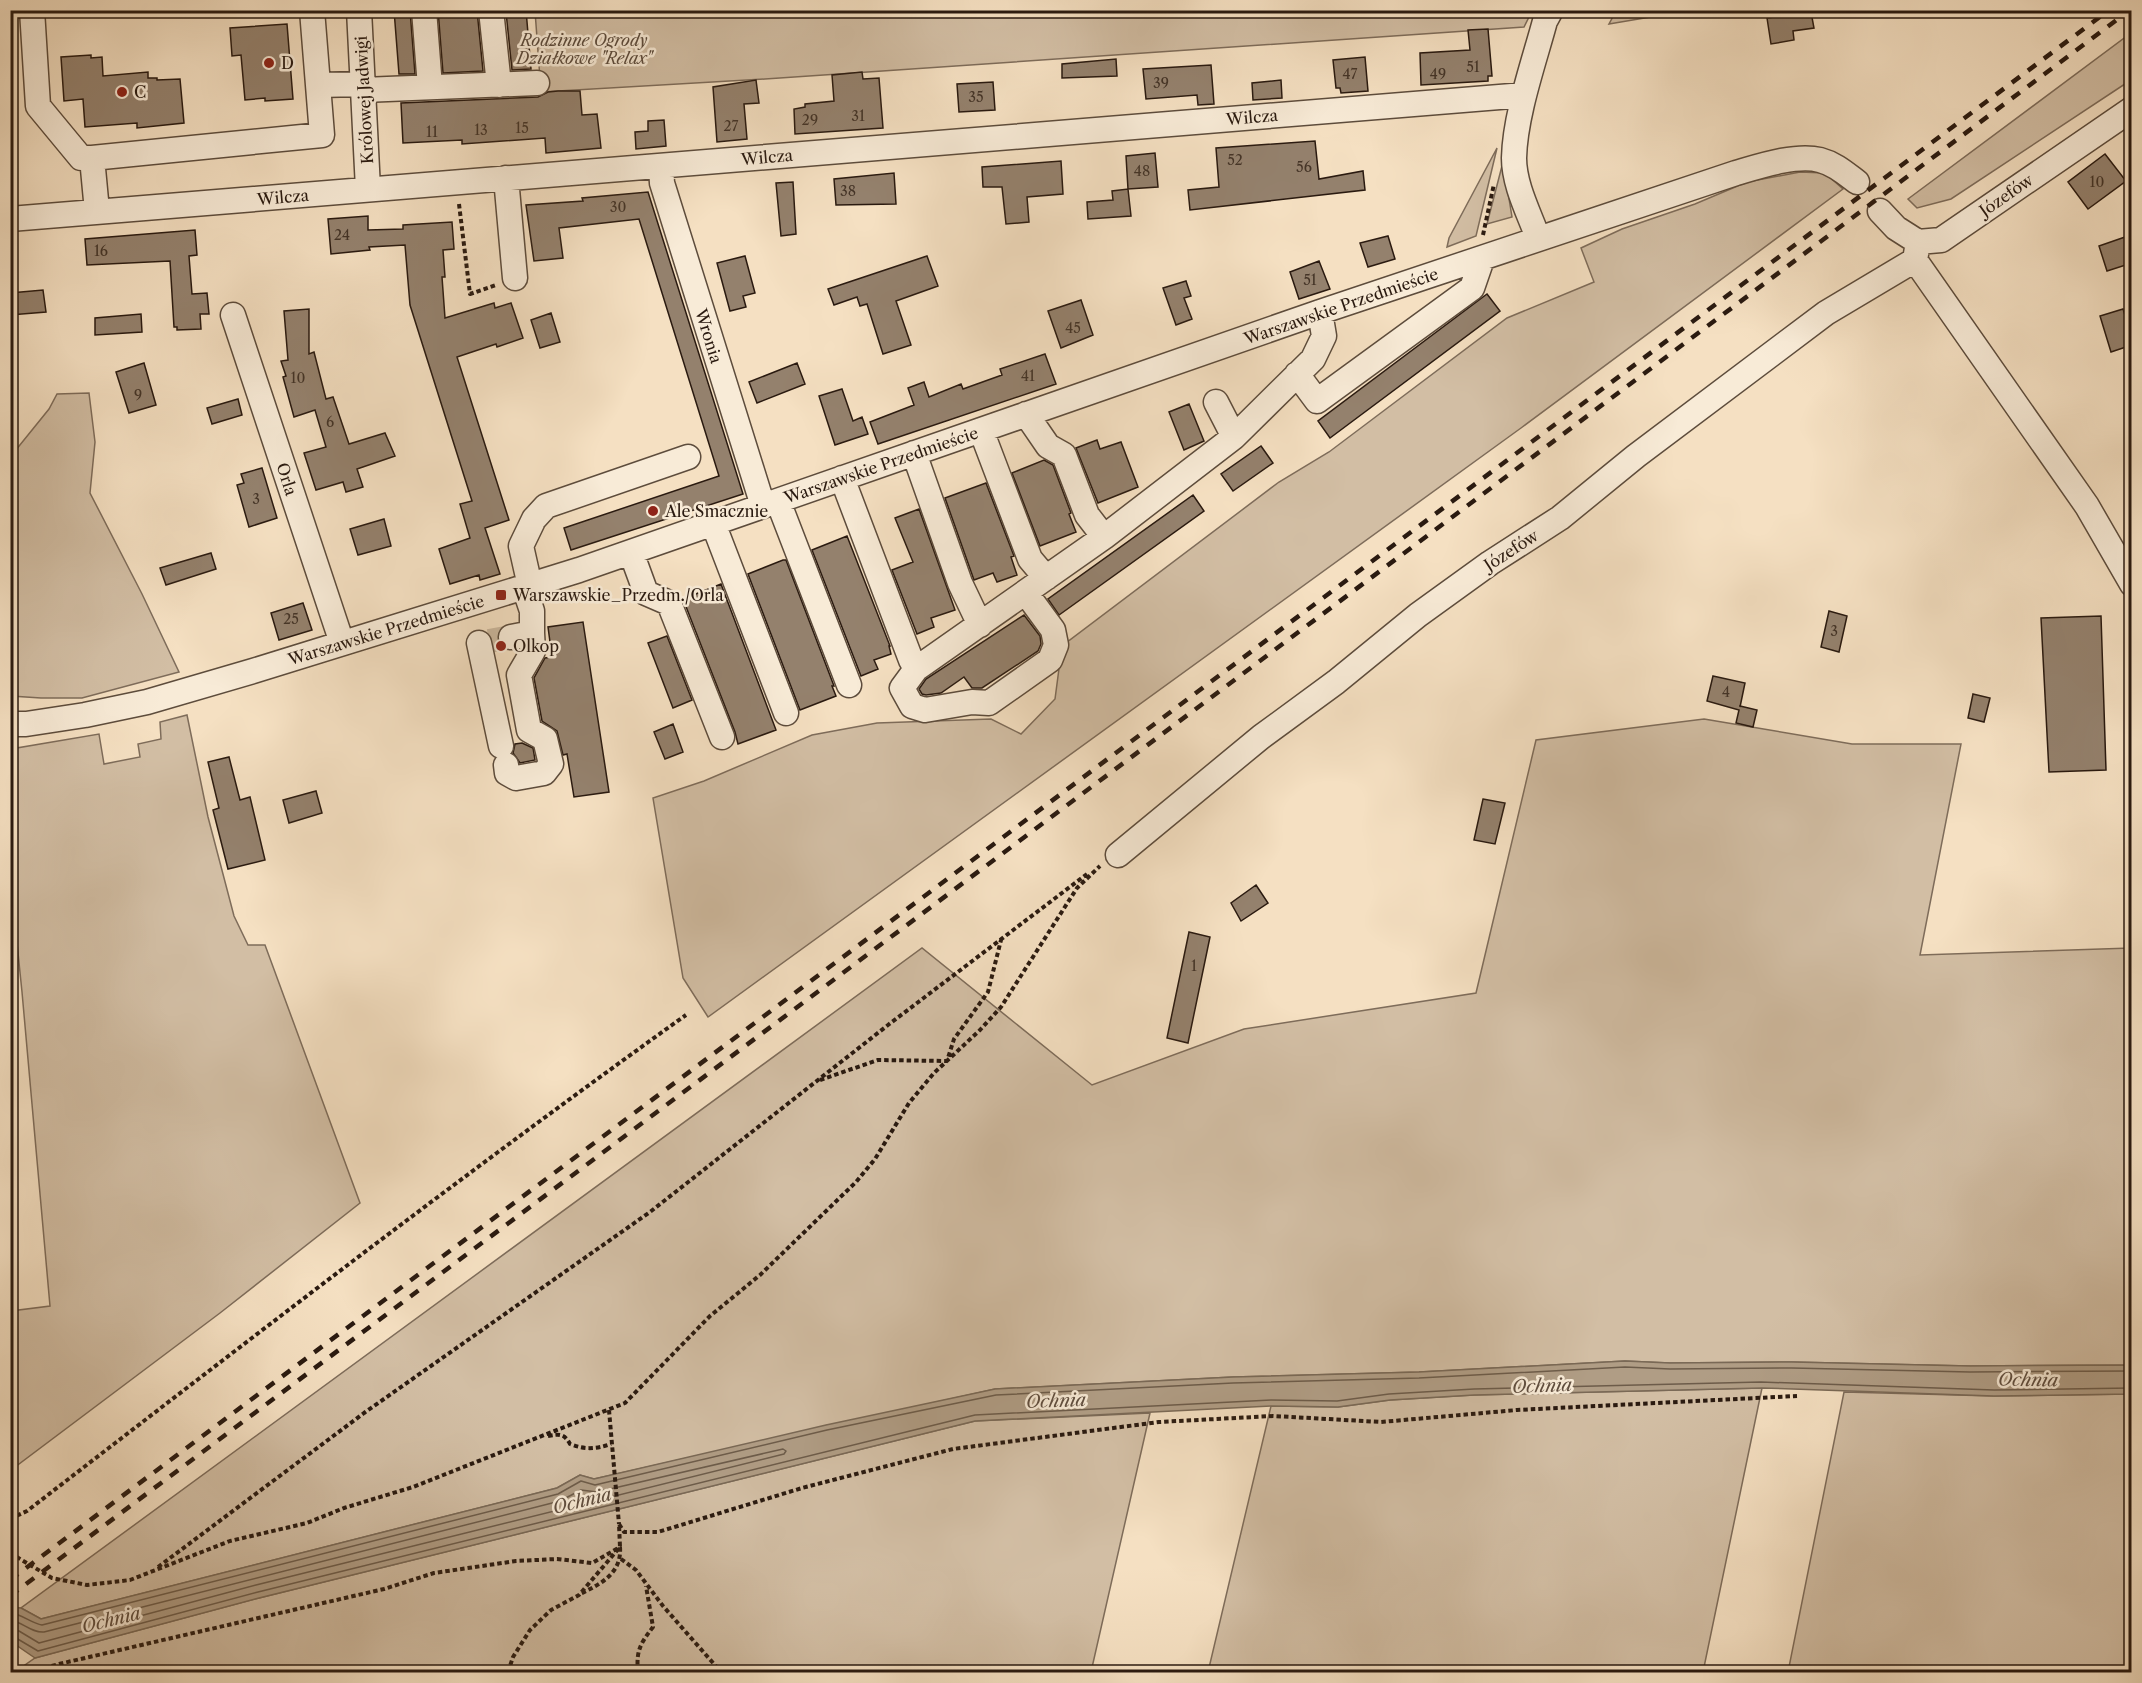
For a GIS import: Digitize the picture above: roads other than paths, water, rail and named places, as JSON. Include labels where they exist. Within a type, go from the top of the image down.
[{"type":"street","points":[[33,10],[38,106],[81,158],[322,135],[312,10]]},
{"type":"street","name":"Królowej Jadwigi","points":[[359,10],[369,189]]},
{"type":"street","points":[[424,10],[430,87]]},
{"type":"street","points":[[491,10],[499,85]]},
{"type":"street","points":[[1551,10],[1545,21],[1524,95],[1514,158],[1517,179],[1538,238],[1763,165],[1804,159],[1820,160],[1837,167],[1857,182]]},
{"type":"street","points":[[318,85],[430,87],[537,83]]},
{"type":"street","name":"Wilcza","points":[[11,212],[97,212],[1524,95]]},
{"type":"street","name":"Józefów","points":[[1118,855],[1261,737],[1336,682],[1419,615],[1490,563],[1560,518],[1636,456],[1826,314],[1917,251],[1941,240],[2132,109]]},
{"type":"street","points":[[92,158],[97,212]]},
{"type":"street","name":"Wronia","points":[[661,166],[662,183],[770,503],[849,685]]},
{"type":"street","points":[[506,178],[515,278]]},
{"type":"street","points":[[1880,211],[1917,251],[2087,506],[2132,584]]},
{"type":"street","name":"Warszawskie Przedmieście","points":[[10,724],[26,724],[85,715],[147,702],[468,606],[631,552],[1538,238]]},
{"type":"street","points":[[1297,374],[1317,400],[1472,288],[1482,259]]},
{"type":"street","points":[[1026,593],[1053,630],[1056,645],[1050,660],[989,703],[972,702],[925,710],[912,706],[902,688],[916,669],[1104,537],[1234,437],[1313,359],[1324,336],[1320,312]]},
{"type":"street","name":"Orla","points":[[233,315],[342,643]]},
{"type":"street","points":[[1216,402],[1234,437]]},
{"type":"street","points":[[1026,414],[1048,446],[1064,455],[1087,514],[1104,537]]},
{"type":"street","points":[[981,430],[1030,559],[1046,578]]},
{"type":"street","points":[[914,453],[960,583],[980,625]]},
{"type":"street","points":[[468,606],[503,638],[533,651],[519,675],[529,730],[545,739],[551,764],[544,773],[516,778],[507,773],[503,756],[503,638],[532,611],[521,546],[534,519],[546,506],[688,457]]},
{"type":"street","points":[[842,478],[916,669]]},
{"type":"street","points":[[713,523],[786,713]]},
{"type":"street","points":[[631,552],[646,593],[669,603],[722,737]]},
{"type":"water","name":"Ochnia","points":[[1625,1361],[1970,1366],[2131,1365],[2131,1394],[1994,1396],[1762,1388],[1474,1395],[1390,1400],[1338,1407],[1271,1406],[975,1421],[259,1598],[35,1658],[11,1643],[11,1607],[21,1608],[41,1619],[557,1488],[580,1475],[594,1479],[826,1425],[995,1389],[1233,1377],[1419,1372]]},
{"type":"tunnel","points":[[489,641],[511,637]]},
{"type":"railway","points":[[10,1580],[2109,10]]},
{"type":"railway","points":[[10,1596],[2130,10]]},
{"type":"place","name":"D","points":[[269,63]]},
{"type":"place","name":"C","points":[[122,92]]},
{"type":"place","name":"Ale Smacznie","points":[[653,511]]},
{"type":"place","name":"Warszawskie_Przedm./Orla","points":[[501,595]]},
{"type":"place","name":"Olkop","points":[[501,646]]},
{"type":"park label","name":"Rodzinne Ogrody Działkowe \"Relax\"","points":[[584,49]]}]
